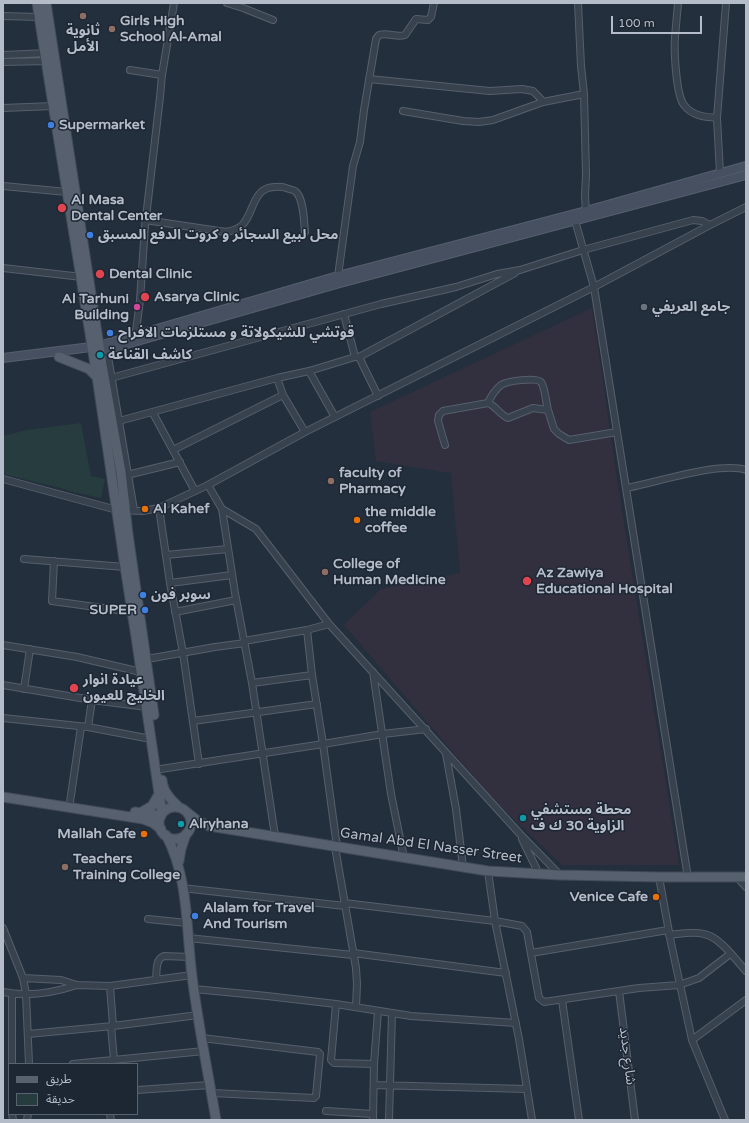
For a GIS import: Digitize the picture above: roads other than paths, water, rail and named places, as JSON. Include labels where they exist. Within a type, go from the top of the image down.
[{"type":"main road","points":[[37,3],[39,17],[50,57],[98,350],[97,377],[126,510]]},
{"type":"main road","points":[[46,3],[53,106],[82,277],[116,441],[126,510],[124,567],[147,707],[162,815],[160,824],[179,865]]},
{"type":"main road","points":[[3,363],[59,357],[98,350],[135,338],[339,280],[574,218],[746,166]]},
{"type":"main road","points":[[586,214],[746,175]]},
{"type":"main road","points":[[3,358],[98,350]]},
{"type":"main road","points":[[59,357],[89,369],[97,377]]},
{"type":"main road","name":"Gamal Abd El Nasser Street","points":[[126,510],[163,784],[171,800],[198,821],[209,826],[488,871],[560,875],[688,878],[741,877]]},
{"type":"main road","points":[[3,792],[162,815]]},
{"type":"main road","points":[[140,813],[152,806],[159,794]]},
{"type":"main road","points":[[3,797],[143,819],[153,823],[164,832],[176,838],[187,833]]},
{"type":"main road","points":[[162,815],[169,808],[175,807],[184,810],[191,822],[181,849],[179,865],[194,989],[216,1120]]},
{"type":"main road","name":"Gamal Abd El Nasser Street","points":[[187,833],[209,826]]},
{"type":"street","points":[[135,338],[140,300],[145,220],[162,76],[174,3]]},
{"type":"street","points":[[227,3],[273,20]]},
{"type":"street","points":[[339,280],[353,166],[360,142],[375,43],[379,35],[382,34],[396,37],[405,35],[416,19],[428,20],[431,17],[434,3]]},
{"type":"street","points":[[578,3],[584,94],[586,214]]},
{"type":"street","points":[[678,3],[675,39],[678,85],[683,104],[691,112],[701,117],[718,118]]},
{"type":"street","points":[[720,173],[718,118],[726,3]]},
{"type":"street","points":[[3,16],[39,17]]},
{"type":"street","points":[[3,55],[50,57]]},
{"type":"street","points":[[3,62],[50,57]]},
{"type":"street","points":[[130,70],[162,76]]},
{"type":"street","points":[[369,79],[490,91],[522,88],[532,91],[542,102]]},
{"type":"street","points":[[403,111],[463,121],[479,122],[493,120],[542,102],[584,94]]},
{"type":"street","points":[[3,108],[53,106]]},
{"type":"street","points":[[3,186],[67,192]]},
{"type":"street","points":[[145,220],[226,232],[241,227],[253,203],[260,193],[268,187],[284,187],[296,192],[302,203],[305,232]]},
{"type":"street","points":[[3,479],[126,510],[143,511],[158,508],[208,485],[305,432],[594,287],[710,224],[746,207]]},
{"type":"street","points":[[574,218],[594,287],[688,878]]},
{"type":"street","points":[[111,378],[344,314],[456,287],[497,274],[520,270],[583,250],[693,220],[710,224]]},
{"type":"street","points":[[3,268],[82,277]]},
{"type":"street","points":[[119,421],[357,357],[520,270]]},
{"type":"street","points":[[344,314],[357,357],[378,396]]},
{"type":"street","points":[[98,350],[111,378],[117,405],[128,475],[126,510]]},
{"type":"street","points":[[309,371],[335,417]]},
{"type":"street","points":[[277,378],[283,395],[305,432]]},
{"type":"street","points":[[488,403],[492,394],[502,384],[533,379],[539,380],[542,384],[554,429],[559,434],[569,440],[617,432]]},
{"type":"street","points":[[173,450],[283,395]]},
{"type":"street","points":[[445,445],[438,421],[439,415],[443,411],[488,403],[493,405],[500,413],[508,418],[533,408],[548,410]]},
{"type":"street","points":[[153,413],[195,491]]},
{"type":"street","points":[[128,475],[180,462]]},
{"type":"street","points":[[626,488],[728,467],[746,470]]},
{"type":"street","points":[[208,485],[222,509],[236,600],[257,712],[275,836]]},
{"type":"street","points":[[158,508],[183,653],[199,764]]},
{"type":"street","points":[[222,509],[256,529],[329,624],[520,834],[560,875]]},
{"type":"street","points":[[166,555],[228,549]]},
{"type":"street","points":[[24,559],[124,567]]},
{"type":"street","points":[[54,561],[52,601],[132,612]]},
{"type":"street","points":[[170,583],[232,575]]},
{"type":"street","points":[[175,612],[236,600]]},
{"type":"street","points":[[146,659],[307,630],[329,624]]},
{"type":"street","points":[[307,630],[344,904],[357,979],[356,1007]]},
{"type":"street","points":[[3,645],[76,656],[141,672]]},
{"type":"street","points":[[24,689],[30,649]]},
{"type":"street","points":[[373,672],[392,794],[404,858]]},
{"type":"street","points":[[252,683],[312,675]]},
{"type":"street","points":[[3,685],[92,700],[147,707]]},
{"type":"street","points":[[70,802],[92,700]]},
{"type":"street","points":[[193,721],[317,704]]},
{"type":"street","points":[[3,718],[85,727],[151,739]]},
{"type":"street","points":[[161,770],[383,734],[426,729]]},
{"type":"street","points":[[446,753],[456,809],[463,867]]},
{"type":"street","points":[[520,834],[539,874]]},
{"type":"street","points":[[488,871],[495,921],[516,1023],[532,1120]]},
{"type":"street","points":[[659,877],[679,985],[692,1040],[725,1120]]},
{"type":"street","points":[[741,877],[746,887]]},
{"type":"street","points":[[182,888],[495,921],[524,927],[527,932],[540,1000],[544,1002],[619,991],[679,985],[699,978],[730,954]]},
{"type":"street","points":[[148,919],[187,923]]},
{"type":"street","points":[[3,928],[23,978],[26,994],[29,1063]]},
{"type":"street","points":[[531,954],[669,932],[698,933],[710,936],[719,942],[746,971]]},
{"type":"street","points":[[188,938],[353,954],[506,973]]},
{"type":"street","points":[[156,980],[158,961],[160,958],[164,956],[190,957]]},
{"type":"street","points":[[23,978],[61,980],[77,985],[110,986],[192,975]]},
{"type":"street","points":[[3,992],[12,994],[26,994],[52,992],[77,985]]},
{"type":"street","points":[[110,986],[112,1026],[111,1061]]},
{"type":"street","points":[[194,989],[336,1004],[392,1013],[516,1023]]},
{"type":"street","name":"شارع جديد","points":[[619,991],[635,1120]]},
{"type":"street","points":[[12,994],[12,1063]]},
{"type":"street","points":[[562,1000],[579,1120]]},
{"type":"street","points":[[692,1040],[746,1000]]},
{"type":"street","points":[[336,1004],[331,1060],[334,1062],[374,1064]]},
{"type":"street","points":[[326,1112],[373,1117],[374,1064],[378,1011]]},
{"type":"street","points":[[388,1120],[392,1013]]},
{"type":"street","points":[[28,1034],[112,1026],[198,1015]]},
{"type":"street","points":[[138,1090],[211,1089],[314,1098],[316,1096],[320,1054],[318,1052],[202,1038]]},
{"type":"street","points":[[86,1063],[204,1051]]},
{"type":"street","points":[[374,1086],[527,1089]]},
{"type":"place","name":"ثانوية الأمل","points":[[83,16]]},
{"type":"place","name":"Girls High School Al-Amal","points":[[112,29]]},
{"type":"place","name":"Supermarket","points":[[51,125]]},
{"type":"place","name":"Al Masa Dental Center","points":[[62,208]]},
{"type":"place","name":"محل لبيع السجائر و كروت الدفع المسبق","points":[[90,235]]},
{"type":"place","name":"Dental Clinic","points":[[100,274]]},
{"type":"place","name":"Asarya Clinic","points":[[145,297]]},
{"type":"place","name":"Al Tarhuni Building","points":[[137,307]]},
{"type":"place","name":"جامع العريفي","points":[[644,307]]},
{"type":"place","name":"قوتشي للشيكولاتة و مستلزمات الافراح","points":[[110,333]]},
{"type":"place","name":"كاشف القناعة","points":[[100,355]]},
{"type":"place","name":"faculty of Pharmacy","points":[[331,481]]},
{"type":"place","name":"Al Kahef","points":[[145,509]]},
{"type":"place","name":"the middle coffee","points":[[357,520]]},
{"type":"place","name":"College of Human Medicine","points":[[325,572]]},
{"type":"place","name":"Az Zawiya Educational Hospital","points":[[527,581]]},
{"type":"place","name":"سوبر فون","points":[[143,595]]},
{"type":"place","name":"SUPER","points":[[145,610]]},
{"type":"place","name":"عيادة انوار الخليج للعيون","points":[[74,688]]},
{"type":"place","name":"محطة مستشفي الزاوية 30 ك ف","points":[[523,818]]},
{"type":"place","name":"Alryhana","points":[[181,824]]},
{"type":"place","name":"Mallah Cafe","points":[[144,834]]},
{"type":"place","name":"Teachers Training College","points":[[65,867]]},
{"type":"place","name":"Venice Cafe","points":[[656,897]]},
{"type":"place","name":"Alalam for Travel And Tourism","points":[[195,916]]}]
